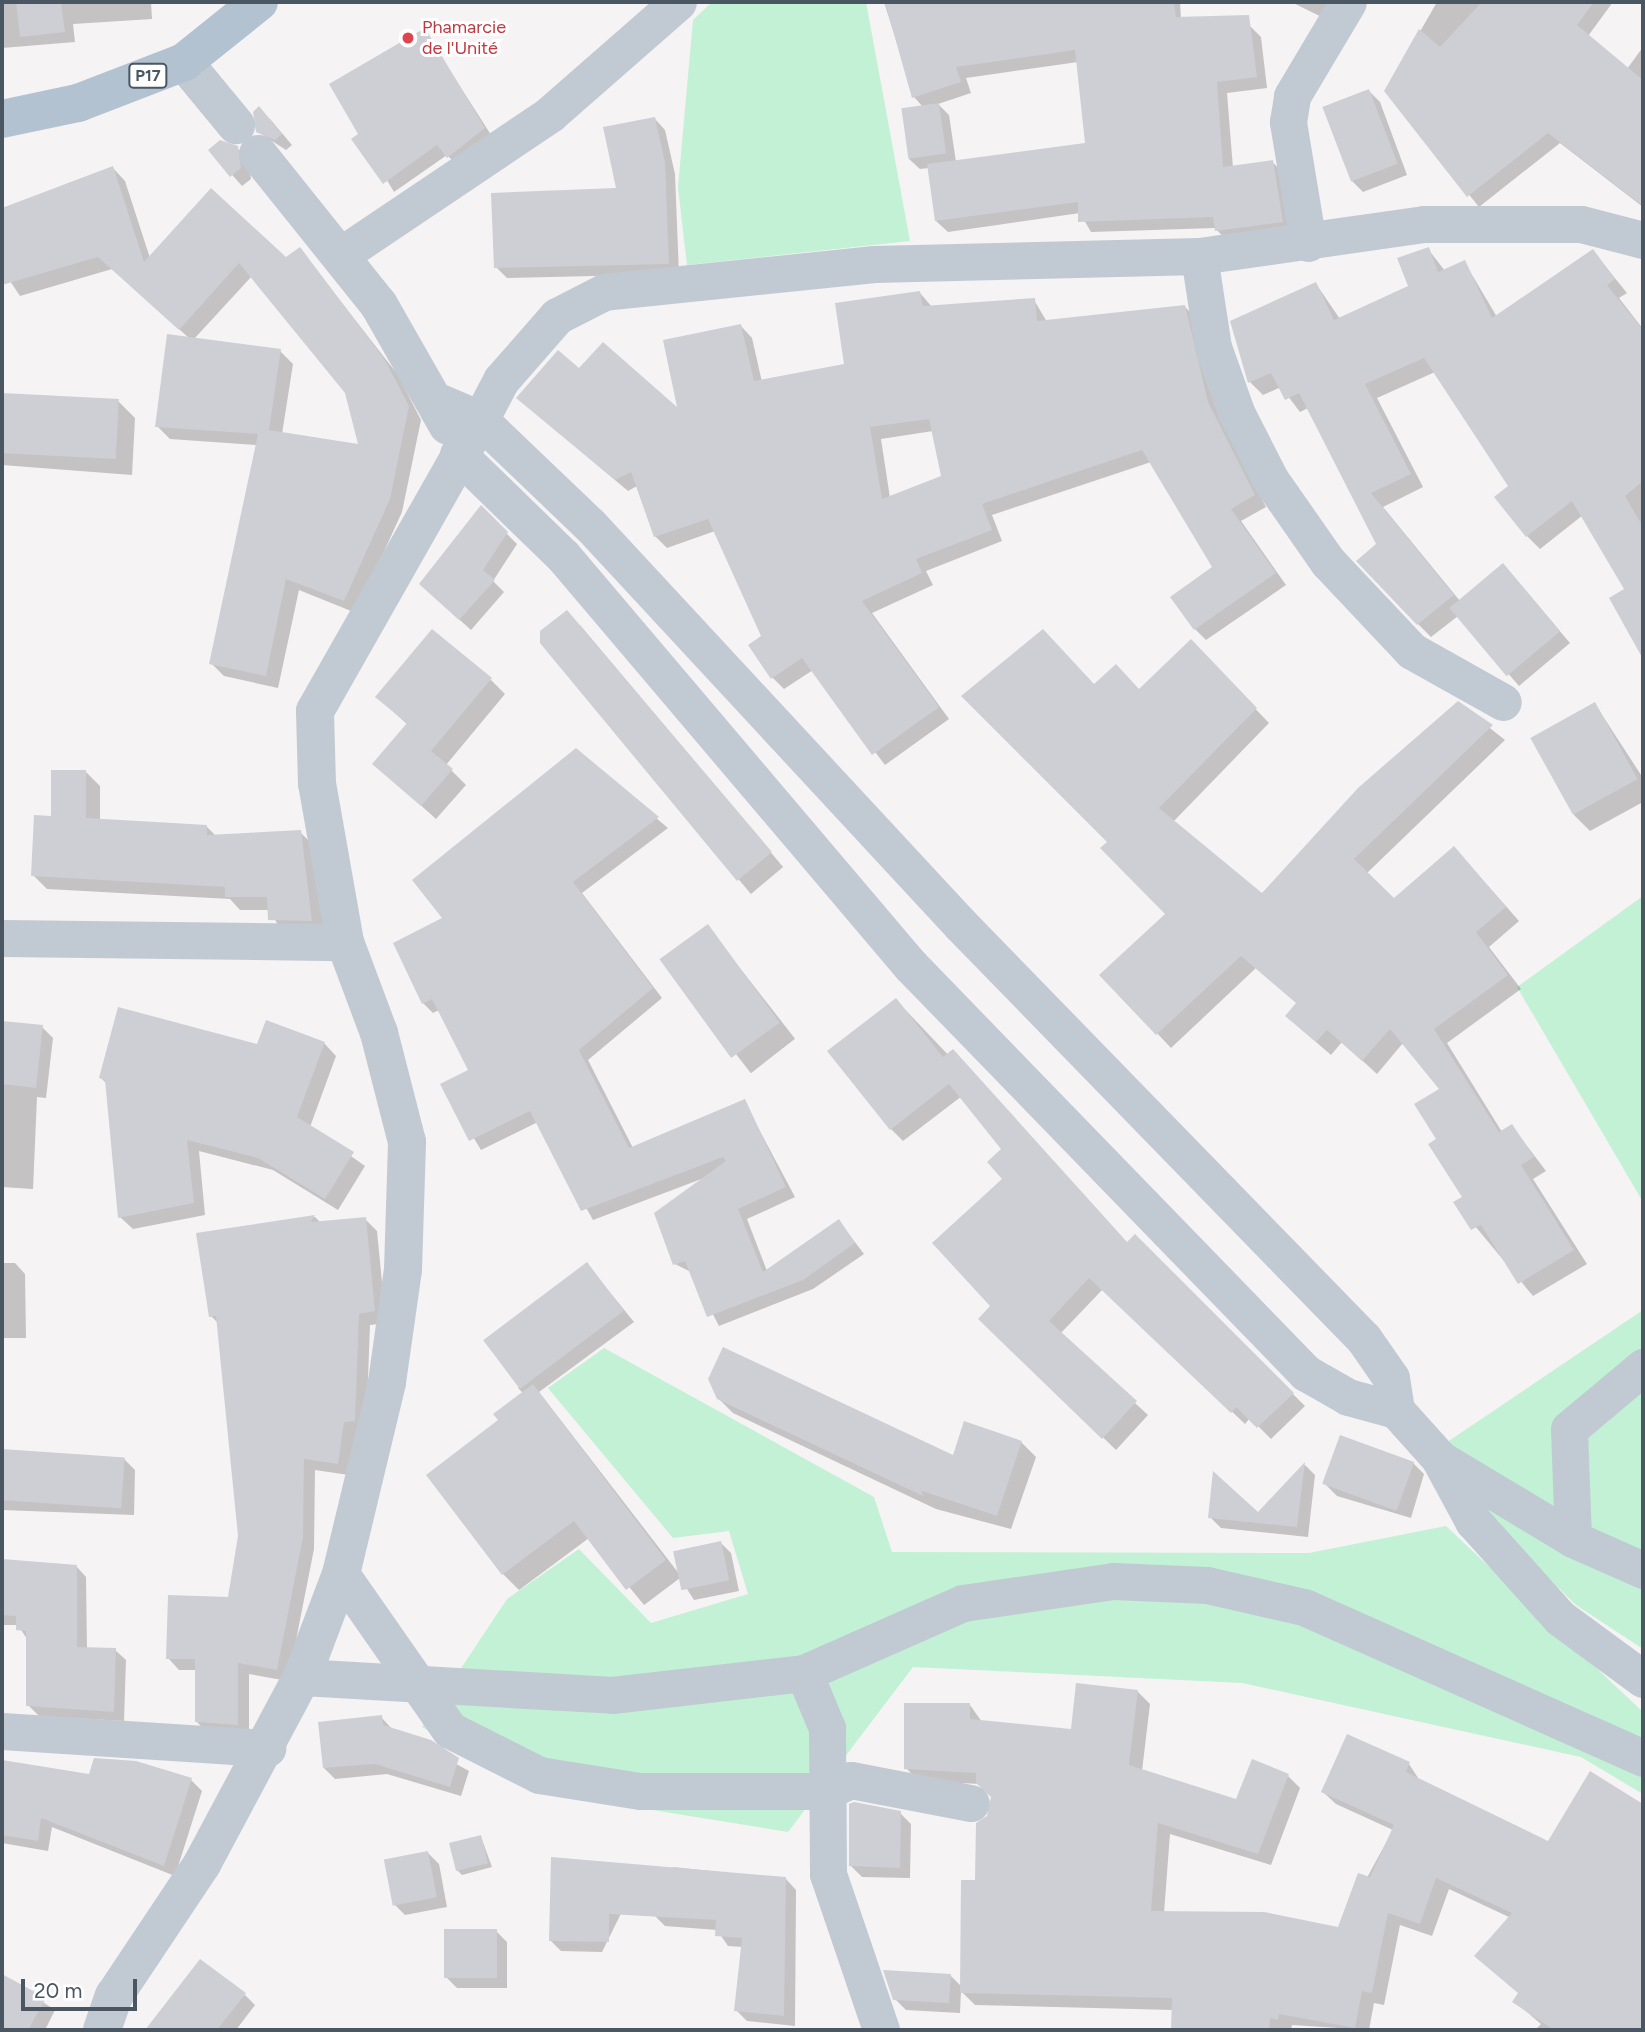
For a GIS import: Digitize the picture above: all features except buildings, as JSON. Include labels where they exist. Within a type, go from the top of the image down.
[{"type":"main road","name":"P17","points":[[2,119],[78,103],[184,62],[259,2]]},
{"type":"street","points":[[342,254],[550,114],[678,2]]},
{"type":"street","points":[[1308,243],[1288,122],[1292,96],[1348,2]]},
{"type":"street","points":[[184,62],[342,254],[438,402],[458,454],[563,556],[910,965],[1306,1373],[1348,1397],[1396,1410]]},
{"type":"street","points":[[102,2030],[114,1996],[202,1864],[267,1748],[302,1678],[341,1574],[387,1382],[408,1212],[407,1142],[379,1033],[345,942],[317,785],[316,711],[501,380],[557,316],[604,292],[874,264],[1199,256],[1308,243],[1424,224],[1581,224],[1643,240]]},
{"type":"street","points":[[1199,256],[1213,348],[1270,479],[1328,562],[1412,651],[1503,702]]},
{"type":"street","points":[[438,402],[480,420],[590,525],[960,924],[1364,1339],[1391,1378],[1396,1410],[1439,1458],[1473,1521],[1559,1618],[1643,1679]]},
{"type":"street","points":[[2,938],[345,942]]},
{"type":"street","points":[[1573,1539],[1569,1429],[1643,1367]]},
{"type":"street","points":[[1439,1458],[1573,1539],[1643,1570]]},
{"type":"street","points":[[341,1574],[409,1679],[450,1730],[539,1775],[640,1791],[827,1791],[851,1780],[971,1802]]},
{"type":"street","points":[[302,1678],[409,1679],[521,1693],[612,1695],[804,1673],[962,1603],[1114,1581],[1207,1585],[1304,1608],[1643,1758]]},
{"type":"street","points":[[804,1673],[827,1728],[828,1874],[881,2030]]},
{"type":"street","points":[[2,1731],[267,1748]]},
{"type":"green space","points":[[712,2],[866,2],[910,241],[687,265],[678,187],[693,20]]},
{"type":"green space","points":[[1643,896],[1643,1202],[1517,987]]},
{"type":"green space","points":[[1643,1310],[1643,1649],[1576,1605],[1425,1457]]},
{"type":"green space","points":[[604,1348],[874,1497],[892,1552],[1309,1553],[1446,1526],[1643,1712],[1643,1794],[1581,1757],[1242,1683],[913,1667],[788,1832],[535,1791],[422,1727],[507,1599],[579,1549],[651,1623],[748,1594],[729,1531],[673,1538],[548,1388]]},
{"type":"place","name":"Phamarcie de l'Unité","points":[[408,38]]}]
